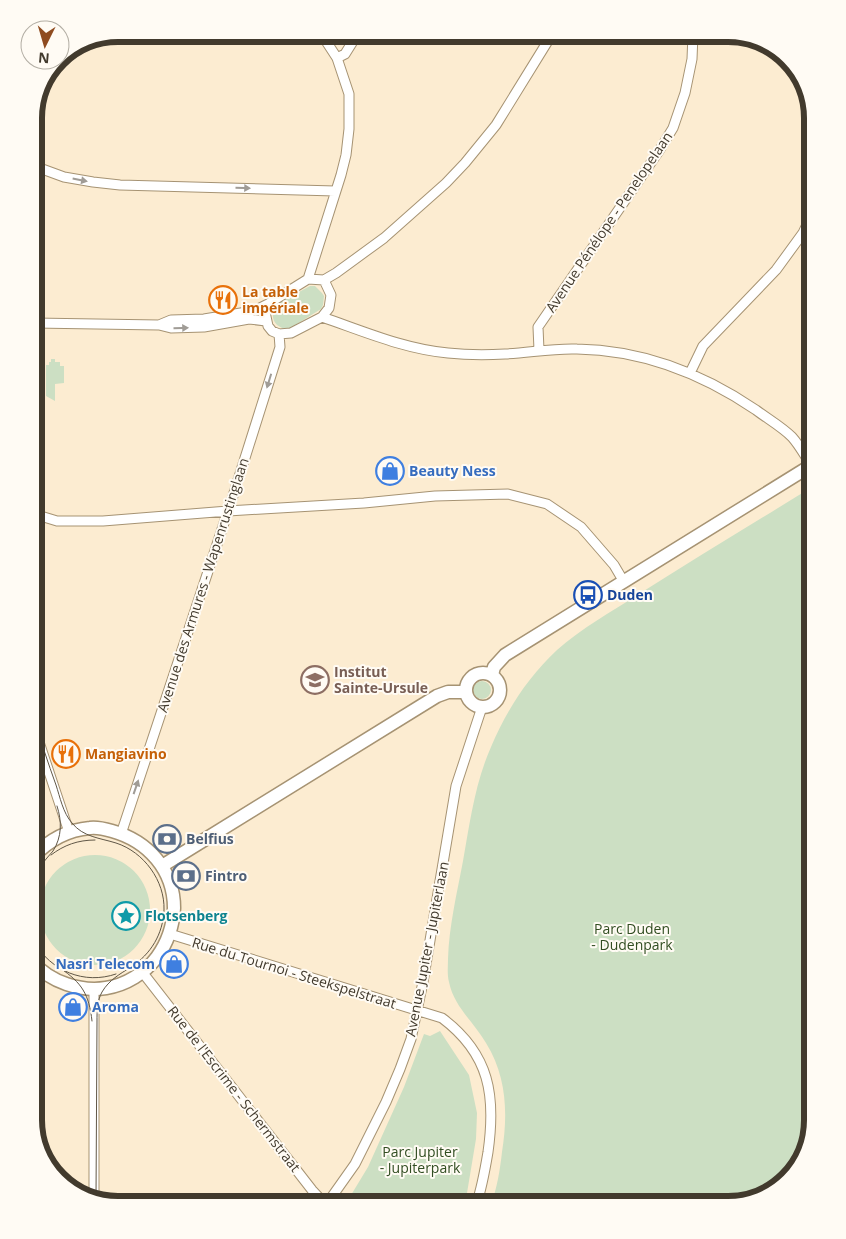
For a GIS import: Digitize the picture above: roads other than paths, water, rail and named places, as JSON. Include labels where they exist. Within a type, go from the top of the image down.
[{"type":"street","points":[[308,279],[341,175],[346,154],[349,120],[349,94],[337,58],[327,42]]},
{"type":"street","points":[[337,58],[345,54],[352,42]]},
{"type":"street","points":[[159,325],[171,320],[204,319],[256,310],[308,279],[324,280],[336,273],[384,238],[446,183],[465,163],[496,125],[547,43]]},
{"type":"street","name":"Avenue Pénélope - Penelopelaan","points":[[539,350],[538,327],[659,152],[673,128],[685,93],[692,59],[693,43]]},
{"type":"street","points":[[43,169],[64,177],[120,185],[335,191]]},
{"type":"street","points":[[690,373],[703,346],[776,270],[804,231]]},
{"type":"street","points":[[268,304],[265,312],[268,326],[272,331],[279,334],[291,333],[322,317],[329,308],[331,295],[324,280]]},
{"type":"street","points":[[322,317],[400,344],[446,353],[470,355],[586,349],[635,355],[660,362],[690,373],[728,393],[775,423],[791,436],[804,453]]},
{"type":"street","points":[[43,323],[159,325],[171,328],[188,328],[249,319],[266,321]]},
{"type":"street","name":"Avenue des Armures - Wapenrustinglaan","points":[[121,834],[280,347],[279,334]]},
{"type":"street","points":[[492,675],[494,667],[505,655],[804,470]]},
{"type":"street","points":[[43,516],[57,520],[103,521],[228,511],[364,504],[435,496],[508,494],[547,504],[581,527],[614,565],[624,582]]},
{"type":"street","points":[[476,674],[492,675],[500,687],[500,695],[496,702],[482,707],[473,704],[466,692],[468,681],[476,674]]},
{"type":"street","points":[[162,866],[437,696],[448,692],[466,692]]},
{"type":"street","name":"Avenue Jupiter - Jupiterlaan","points":[[332,1196],[355,1164],[386,1102],[411,1039],[418,1011],[456,786],[482,707]]},
{"type":"street","points":[[43,754],[69,832]]},
{"type":"street","points":[[43,848],[52,840],[69,832],[91,828],[106,829],[121,834],[133,839],[147,849],[162,866],[174,899],[174,915],[165,946],[143,973],[127,982],[111,988],[83,988],[59,981],[43,970]]},
{"type":"street","name":"Rue du Tournoi - Steekspelstraat","points":[[170,934],[442,1018],[459,1032],[474,1051],[489,1090],[492,1116],[486,1161],[478,1196]]},
{"type":"street","name":"Rue de l'Escrime - Schermstraat","points":[[143,973],[318,1196]]},
{"type":"street","points":[[94,989],[94,1192]]},
{"type":"tram line","points":[[43,747],[66,815],[76,828],[87,834],[126,847],[135,853],[157,878],[163,899],[163,919],[155,943],[138,962],[108,984],[100,995],[98,1002],[96,1193]]},
{"type":"tram line","points":[[43,863],[53,851],[60,835],[60,817],[57,806]]},
{"type":"tram line","points":[[51,855],[61,848],[72,844],[95,840]]},
{"type":"tram line","points":[[43,954],[59,968],[80,976],[92,978],[116,974]]},
{"type":"tram line","points":[[60,968],[74,979],[83,990],[89,1003],[92,1021]]},
{"type":"place","name":"La table impériale","points":[[223,300]]},
{"type":"place","name":"Beauty Ness","points":[[390,471]]},
{"type":"place","name":"Duden","points":[[588,595]]},
{"type":"place","name":"Institut Sainte-Ursule","points":[[315,680]]},
{"type":"place","name":"Mangiavino","points":[[66,754]]},
{"type":"place","name":"Belfius","points":[[167,839]]},
{"type":"place","name":"Fintro","points":[[186,876]]},
{"type":"place","name":"Flotsenberg","points":[[126,916]]},
{"type":"place","name":"Nasri Telecom","points":[[174,964]]},
{"type":"place","name":"Aroma","points":[[73,1007]]},
{"type":"park label","name":"Parc Duden - Dudenpark","points":[[632,938]]},
{"type":"park label","name":"Parc Jupiter - Jupiterpark","points":[[420,1160]]}]
